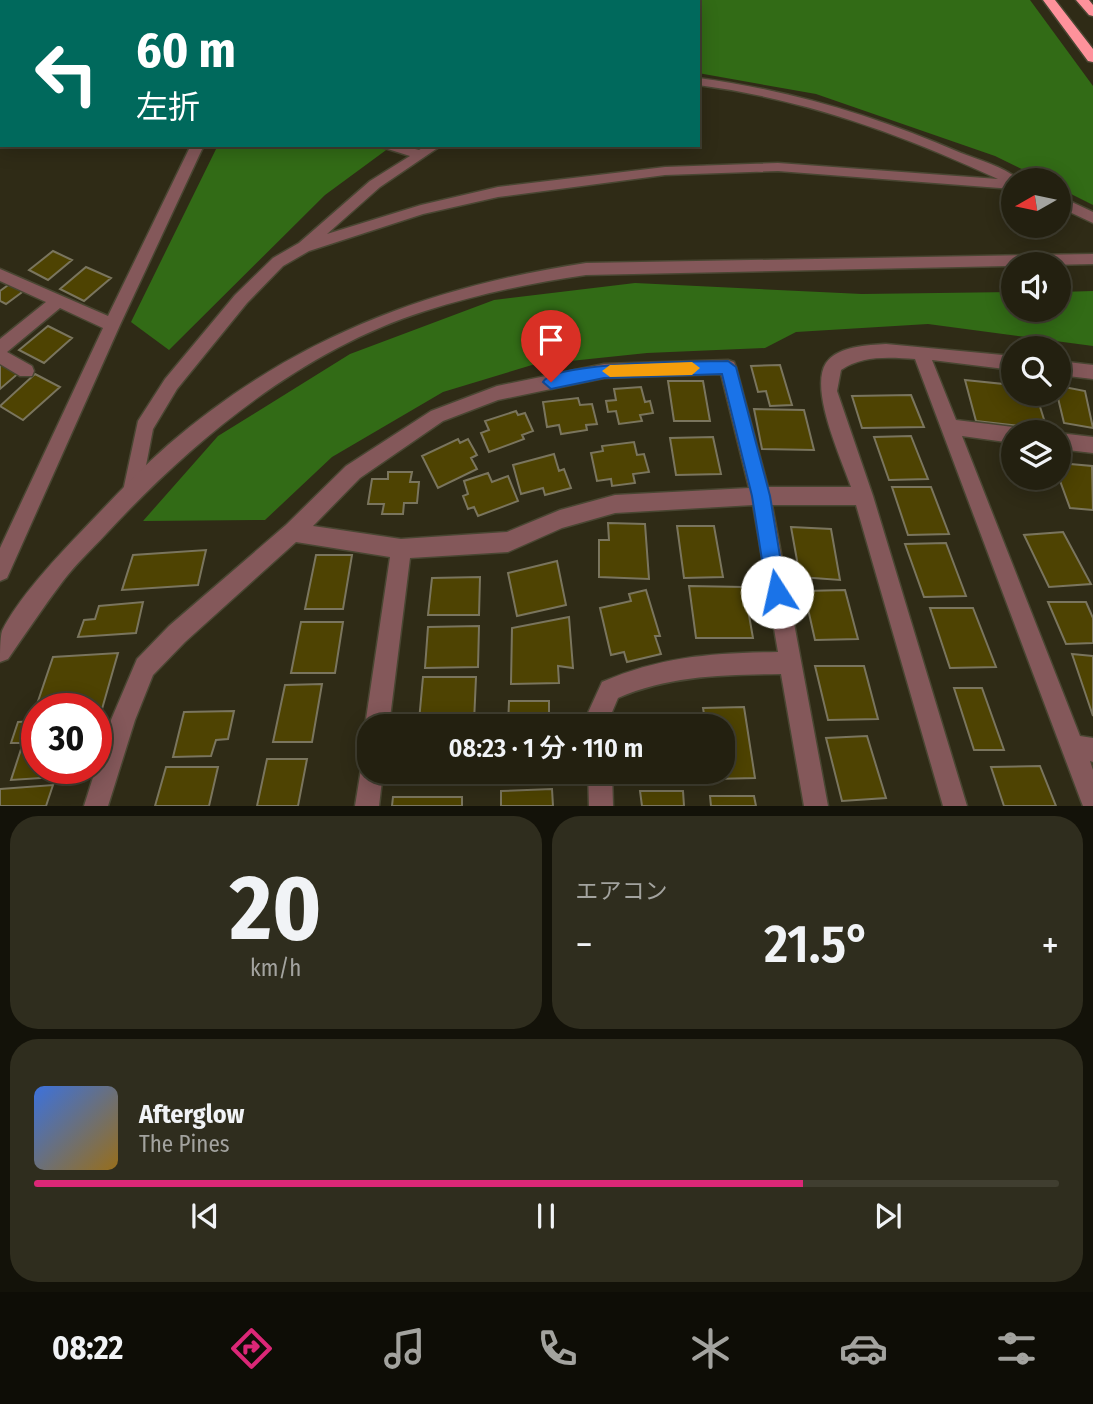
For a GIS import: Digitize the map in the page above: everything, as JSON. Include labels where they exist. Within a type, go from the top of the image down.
[{"type":"highway","points":[[1049,0],[1093,58]]},
{"type":"highway","points":[[1082,0],[1093,12]]},
{"type":"street","points":[[700,81],[796,98],[853,116],[932,143],[1001,177]]},
{"type":"street","points":[[0,570],[197,147]]},
{"type":"street","points":[[389,147],[419,154]]},
{"type":"street","points":[[133,491],[144,427],[171,384],[241,299],[278,262],[304,247],[375,184],[432,147]]},
{"type":"street","points":[[304,247],[422,210],[498,192],[665,171],[778,167],[1001,182]]},
{"type":"street","points":[[1071,207],[1093,218]]},
{"type":"street","points":[[0,651],[57,572],[133,491],[176,450],[254,390],[376,323],[473,289],[586,269],[1093,259]]},
{"type":"street","points":[[0,275],[112,325]]},
{"type":"street","points":[[0,348],[58,301]]},
{"type":"street","points":[[955,806],[863,496],[828,391],[833,366],[852,355],[882,352],[921,353],[1001,362]]},
{"type":"street","points":[[921,353],[1082,748],[1093,801]]},
{"type":"street","points":[[0,356],[26,371]]},
{"type":"street","points":[[96,806],[123,720],[145,667],[177,634],[293,532],[353,472],[437,416],[497,393],[604,371],[728,367],[761,496],[816,806]]},
{"type":"street","points":[[1071,369],[1093,372]]},
{"type":"street","points":[[950,427],[1001,433]]},
{"type":"street","points":[[1071,442],[1093,445]]},
{"type":"street","points":[[293,532],[401,549],[508,542],[560,519],[615,504],[761,496],[863,496]]},
{"type":"street","points":[[379,714],[401,549]]},
{"type":"street","points":[[599,714],[610,690],[632,679],[691,665],[789,663]]},
{"type":"street","points":[[367,806],[370,784]]},
{"type":"street","points":[[600,784],[601,806]]},
{"type":"green space","points":[[700,0],[1030,0],[1093,86],[1093,205],[1071,194],[1071,168],[1020,168],[995,156],[816,94],[700,73]]},
{"type":"green space","points":[[217,147],[390,147],[325,195],[169,350],[131,322]]},
{"type":"green space","points":[[635,283],[862,294],[1001,292],[1001,322],[1071,322],[1071,292],[1093,291],[1093,346],[1071,343],[1071,336],[1018,336],[928,324],[796,332],[765,348],[647,353],[532,365],[443,392],[332,457],[265,520],[143,521],[218,436],[350,354],[494,300]]},
{"type":"building","points":[[53,251],[72,260],[48,280],[29,270]]},
{"type":"building","points":[[86,267],[111,278],[84,301],[60,289]]},
{"type":"building","points":[[11,283],[25,290],[6,304],[0,301],[0,291]]},
{"type":"building","points":[[48,326],[72,338],[44,363],[19,350]]},
{"type":"building","points":[[0,360],[21,371],[0,389]]},
{"type":"building","points":[[780,365],[792,405],[770,406],[766,391],[758,392],[751,366]]},
{"type":"building","points":[[35,374],[60,387],[23,420],[0,406]]},
{"type":"building","points":[[965,380],[1001,384],[1001,406],[1040,406],[1044,420],[1001,420],[1001,424],[976,421]]},
{"type":"building","points":[[668,381],[703,381],[710,421],[674,421]]},
{"type":"building","points":[[641,387],[645,402],[650,401],[653,413],[640,415],[642,421],[619,424],[616,411],[608,412],[606,401],[616,400],[614,389]]},
{"type":"building","points":[[1071,388],[1085,391],[1093,428],[1063,420],[1060,406],[1071,406]]},
{"type":"building","points":[[911,395],[924,427],[862,428],[852,396]]},
{"type":"building","points":[[578,398],[580,405],[592,404],[597,424],[586,425],[587,430],[561,434],[559,425],[547,427],[543,402]]},
{"type":"building","points":[[754,409],[804,410],[814,450],[762,449]]},
{"type":"building","points":[[516,411],[518,415],[525,413],[533,431],[522,435],[524,439],[489,452],[481,433],[489,430],[485,421]]},
{"type":"building","points":[[911,436],[928,479],[889,480],[874,437]]},
{"type":"building","points":[[713,437],[721,474],[676,475],[670,438]]},
{"type":"building","points":[[458,439],[460,443],[468,439],[477,455],[471,458],[477,469],[438,488],[422,456]]},
{"type":"building","points":[[634,442],[637,455],[644,454],[649,472],[633,474],[635,483],[612,486],[611,479],[597,481],[591,453],[603,451],[602,446]]},
{"type":"building","points":[[554,454],[559,471],[564,469],[571,488],[545,495],[543,488],[521,494],[513,465]]},
{"type":"building","points":[[1071,464],[1092,466],[1093,510],[1070,508],[1063,490],[1071,490]]},
{"type":"building","points":[[388,472],[412,472],[410,482],[419,482],[417,503],[404,503],[403,514],[382,514],[384,504],[368,504],[372,479],[388,479]]},
{"type":"building","points":[[488,473],[492,482],[508,476],[518,501],[478,516],[474,507],[468,509],[463,496],[468,494],[464,481]]},
{"type":"building","points":[[892,487],[931,487],[949,534],[908,535]]},
{"type":"building","points":[[608,523],[645,524],[649,579],[599,577],[599,540],[609,540]]},
{"type":"building","points":[[677,526],[714,526],[723,577],[684,578]]},
{"type":"building","points":[[791,527],[831,529],[840,580],[800,577]]},
{"type":"building","points":[[1063,532],[1091,584],[1049,587],[1024,535]]},
{"type":"building","points":[[946,543],[966,596],[924,597],[905,544]]},
{"type":"building","points":[[206,550],[198,585],[122,590],[133,555]]},
{"type":"building","points":[[316,555],[352,555],[343,609],[305,609]]},
{"type":"building","points":[[557,561],[566,605],[517,616],[508,573]]},
{"type":"building","points":[[480,577],[479,615],[428,615],[432,578]]},
{"type":"building","points":[[689,586],[744,587],[753,638],[696,638]]},
{"type":"building","points":[[646,590],[660,636],[655,636],[661,654],[627,662],[624,652],[611,655],[600,608],[631,601],[629,594]]},
{"type":"building","points":[[845,590],[858,639],[815,640],[804,591]]},
{"type":"building","points":[[143,602],[136,633],[78,637],[84,620],[95,619],[99,606]]},
{"type":"building","points":[[1048,602],[1086,602],[1093,618],[1093,643],[1066,644]]},
{"type":"building","points":[[930,608],[973,608],[996,667],[950,668]]},
{"type":"building","points":[[569,617],[573,668],[558,666],[559,683],[511,684],[512,628]]},
{"type":"building","points":[[301,622],[343,622],[335,673],[291,673]]},
{"type":"building","points":[[479,626],[478,667],[425,668],[428,627]]},
{"type":"building","points":[[118,653],[107,693],[41,693],[53,657]]},
{"type":"building","points":[[1072,654],[1093,656],[1093,716]]},
{"type":"building","points":[[815,666],[864,666],[878,719],[828,720]]},
{"type":"building","points":[[423,677],[476,677],[474,714],[420,714]]},
{"type":"building","points":[[322,684],[312,742],[273,742],[285,685]]},
{"type":"building","points":[[954,688],[982,688],[1004,750],[974,750]]},
{"type":"building","points":[[509,701],[549,701],[549,714],[508,714]]},
{"type":"building","points":[[744,707],[755,778],[735,778],[735,714],[704,714],[703,708]]},
{"type":"building","points":[[234,711],[228,739],[216,740],[211,756],[173,757],[184,712]]},
{"type":"building","points":[[18,722],[21,722],[21,743],[11,743]]},
{"type":"building","points":[[867,736],[886,798],[842,801],[826,738]]},
{"type":"building","points":[[21,749],[21,779],[11,780]]},
{"type":"building","points":[[267,759],[307,759],[298,806],[257,806]]},
{"type":"building","points":[[1040,766],[1056,806],[1004,806],[991,767]]},
{"type":"building","points":[[166,767],[218,767],[209,806],[155,806]]},
{"type":"building","points":[[53,785],[46,806],[0,806],[0,789]]},
{"type":"building","points":[[552,789],[553,806],[501,806],[501,791]]},
{"type":"building","points":[[640,791],[683,791],[684,806],[642,806]]},
{"type":"building","points":[[710,796],[754,796],[756,806],[711,806]]},
{"type":"building","points":[[393,797],[462,797],[462,806],[392,806]]},
{"type":"slow traffic","points":[[610,371],[692,368]]},
{"type":"route","points":[[551,382],[604,371],[728,367],[761,496],[777,592]]}]
